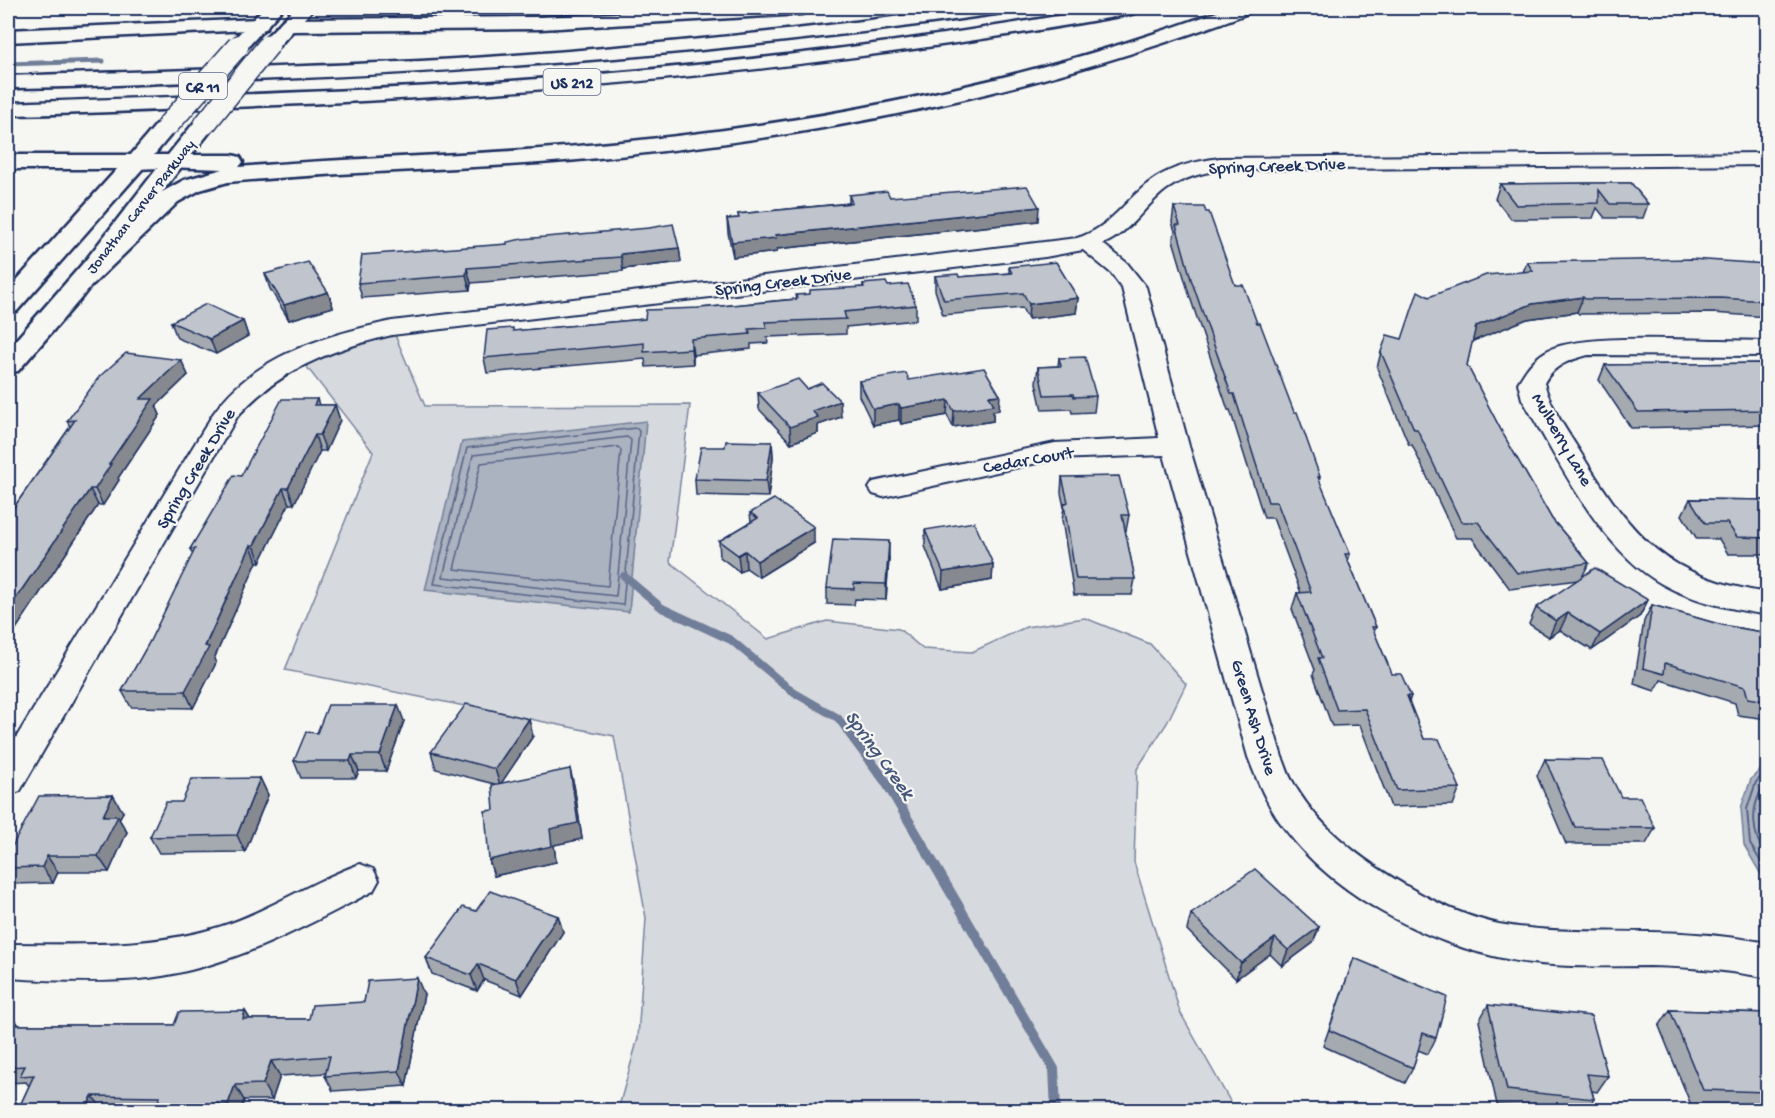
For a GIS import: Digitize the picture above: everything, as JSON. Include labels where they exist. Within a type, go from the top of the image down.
[{"type":"main road","name":"CR 11","points":[[259,25],[274,8]]},
{"type":"main road","name":"CR 11","points":[[289,25],[306,8]]},
{"type":"main road","points":[[8,36],[201,26],[541,23],[801,8]]},
{"type":"main road","name":"US 212","points":[[8,82],[416,67],[582,56],[788,36],[996,8]]},
{"type":"main road","name":"US 212","points":[[8,109],[388,94],[632,77],[890,48],[1022,28],[1131,8]]},
{"type":"main road","points":[[74,289],[170,197],[192,185],[226,175],[577,153],[688,141],[823,121],[924,103],[1001,86],[1161,39],[1244,8]]},
{"type":"main road","name":"Jonathan Carver Parkway","points":[[8,305],[259,25]]},
{"type":"main road","name":"Jonathan Carver Parkway","points":[[8,365],[39,332],[140,209],[204,124],[269,45],[289,25]]},
{"type":"main road","points":[[8,162],[486,159]]},
{"type":"street","name":"Spring Creek Drive","points":[[8,781],[226,414],[239,397],[275,369],[325,345],[392,328],[1045,250],[1087,242],[1106,234],[1166,180],[1184,172],[1208,166],[1242,163],[1767,159]]},
{"type":"street","name":"Green Ash Drive","points":[[1087,242],[1119,268],[1134,287],[1175,446],[1265,758],[1279,791],[1304,825],[1344,865],[1379,891],[1429,917],[1475,934],[1530,946],[1734,953],[1767,962]]},
{"type":"street","name":"Mulberry Lane","points":[[1767,349],[1588,348],[1556,356],[1539,369],[1531,383],[1535,399],[1620,532],[1639,554],[1671,576],[1725,598],[1767,604]]},
{"type":"street","name":"Cedar Court","points":[[883,488],[1055,451],[1175,446]]},
{"type":"street","points":[[8,961],[128,961],[167,958],[254,933],[360,880]]},
{"type":"shaded area","points":[[392,328],[425,406],[690,405],[670,562],[768,639],[827,621],[899,629],[923,649],[972,652],[1026,627],[1085,618],[1150,644],[1186,684],[1167,723],[1137,769],[1134,862],[1180,1012],[1235,1110],[618,1110],[638,1038],[646,918],[614,736],[285,670],[373,452],[299,357]]},
{"type":"water","points":[[646,421],[629,612],[425,590],[462,442]]},
{"type":"water","points":[[1767,763],[1767,885],[1744,845],[1741,808],[1751,779]]},
{"type":"building","points":[[1631,183],[1648,204],[1610,204],[1599,190],[1599,203],[1516,205],[1500,184]]},
{"type":"building","points":[[1027,186],[1039,207],[775,235],[776,238],[732,242],[727,219],[739,218],[738,214],[852,203],[849,195],[887,191],[890,197]]},
{"type":"building","points":[[1174,207],[1204,207],[1206,212],[1209,212],[1235,285],[1243,285],[1294,412],[1297,412],[1320,477],[1318,477],[1350,554],[1345,554],[1376,627],[1372,627],[1392,674],[1401,674],[1411,696],[1407,696],[1424,739],[1439,739],[1460,788],[1397,790],[1365,709],[1337,710],[1318,658],[1322,658],[1297,593],[1311,592],[1277,502],[1268,502],[1234,394],[1231,394],[1191,279],[1176,225],[1180,225]]},
{"type":"building","points":[[673,224],[679,248],[621,254],[621,257],[467,268],[466,275],[358,283],[362,255],[507,244],[507,242],[522,239]]},
{"type":"building","points":[[1691,259],[1767,264],[1767,301],[1720,298],[1585,299],[1583,297],[1532,304],[1476,326],[1467,365],[1503,434],[1552,519],[1589,563],[1517,573],[1478,522],[1461,522],[1417,429],[1414,429],[1381,352],[1387,335],[1402,339],[1418,291],[1429,297],[1486,275],[1533,271],[1527,262]]},
{"type":"building","points":[[308,262],[328,292],[284,305],[265,274]]},
{"type":"building","points":[[1056,262],[1078,298],[1029,304],[1023,293],[944,300],[935,276],[958,274],[959,277],[1012,273],[1009,267]]},
{"type":"building","points":[[886,282],[888,286],[908,284],[916,305],[844,312],[846,319],[765,322],[767,328],[749,329],[750,334],[691,339],[691,349],[644,352],[644,343],[484,358],[487,330],[513,328],[513,331],[645,319],[646,310],[700,308],[797,299],[796,295],[810,294],[810,290],[864,287],[863,284]]},
{"type":"building","points":[[206,304],[243,321],[210,339],[171,322]]},
{"type":"building","points":[[126,353],[181,360],[140,399],[153,399],[95,489],[90,489],[8,610],[8,512],[10,513],[75,420],[67,421],[99,377]]},
{"type":"building","points":[[1085,357],[1096,396],[1044,395],[1038,367],[1061,366],[1059,358]]},
{"type":"building","points":[[1767,363],[1767,410],[1638,412],[1605,365]]},
{"type":"building","points":[[984,368],[1000,395],[989,396],[994,405],[954,411],[948,400],[901,408],[899,404],[873,409],[859,381],[906,373],[909,380]]},
{"type":"building","points":[[798,379],[807,389],[822,383],[840,401],[812,411],[818,417],[790,427],[758,393]]},
{"type":"building","points":[[282,399],[317,399],[314,405],[335,405],[320,435],[315,435],[288,488],[283,488],[254,545],[251,545],[205,646],[209,647],[185,691],[122,691],[150,641],[195,549],[190,549],[234,475],[241,476]]},
{"type":"building","points":[[726,441],[772,442],[766,481],[695,479],[701,447],[725,447]]},
{"type":"building","points":[[1119,476],[1129,515],[1122,515],[1135,579],[1076,579],[1064,504],[1068,502],[1062,477]]},
{"type":"building","points":[[774,499],[814,527],[757,561],[745,551],[738,555],[719,541],[758,518],[750,513]]},
{"type":"building","points":[[1690,499],[1767,500],[1767,538],[1737,537],[1727,523],[1705,523]]},
{"type":"building","points":[[974,522],[993,564],[943,572],[925,530]]},
{"type":"building","points":[[833,539],[889,541],[886,584],[854,583],[854,589],[827,588]]},
{"type":"building","points":[[1595,568],[1648,600],[1600,634],[1568,613],[1556,621],[1536,608]]},
{"type":"building","points":[[1652,605],[1722,625],[1767,633],[1767,701],[1748,698],[1745,687],[1665,663],[1664,674],[1643,668]]},
{"type":"building","points":[[466,704],[529,719],[495,769],[431,752]]},
{"type":"building","points":[[328,705],[398,705],[380,755],[352,755],[350,761],[294,761],[306,732],[317,733]]},
{"type":"building","points":[[1545,759],[1603,760],[1621,797],[1640,797],[1655,828],[1575,827]]},
{"type":"building","points":[[570,769],[578,823],[550,829],[552,846],[489,860],[485,811],[494,810],[492,785]]},
{"type":"building","points":[[260,778],[237,835],[150,837],[166,802],[182,802],[192,779]]},
{"type":"building","points":[[113,795],[103,816],[118,816],[98,856],[47,856],[42,867],[8,868],[8,854],[39,796]]},
{"type":"building","points":[[1255,869],[1319,927],[1288,950],[1275,938],[1241,963],[1191,914]]},
{"type":"building","points":[[490,891],[558,916],[516,979],[478,964],[471,975],[426,958],[463,907],[476,911]]},
{"type":"building","points":[[1354,958],[1447,997],[1436,1038],[1423,1033],[1413,1068],[1329,1030]]},
{"type":"building","points":[[417,978],[399,1071],[325,1076],[330,1056],[271,1061],[263,1084],[235,1085],[228,1104],[157,1104],[160,1097],[92,1096],[86,1110],[18,1110],[34,1075],[20,1076],[25,1066],[8,1067],[8,1022],[16,1021],[14,1025],[174,1025],[179,1012],[245,1011],[243,1019],[309,1019],[312,1005],[364,1002],[368,981]]},
{"type":"building","points":[[1488,1005],[1591,1016],[1608,1076],[1587,1074],[1594,1099],[1507,1090]]},
{"type":"building","points":[[1670,1010],[1767,1013],[1767,1092],[1703,1090]]},
{"type":"waterway","points":[[8,64],[103,61]]},
{"type":"waterway","name":"Spring Creek","points":[[624,576],[662,608],[731,640],[793,692],[838,718],[849,733]]},
{"type":"waterway","name":"Spring Creek","points":[[848,731],[886,782],[1054,1069],[1056,1110]]}]
